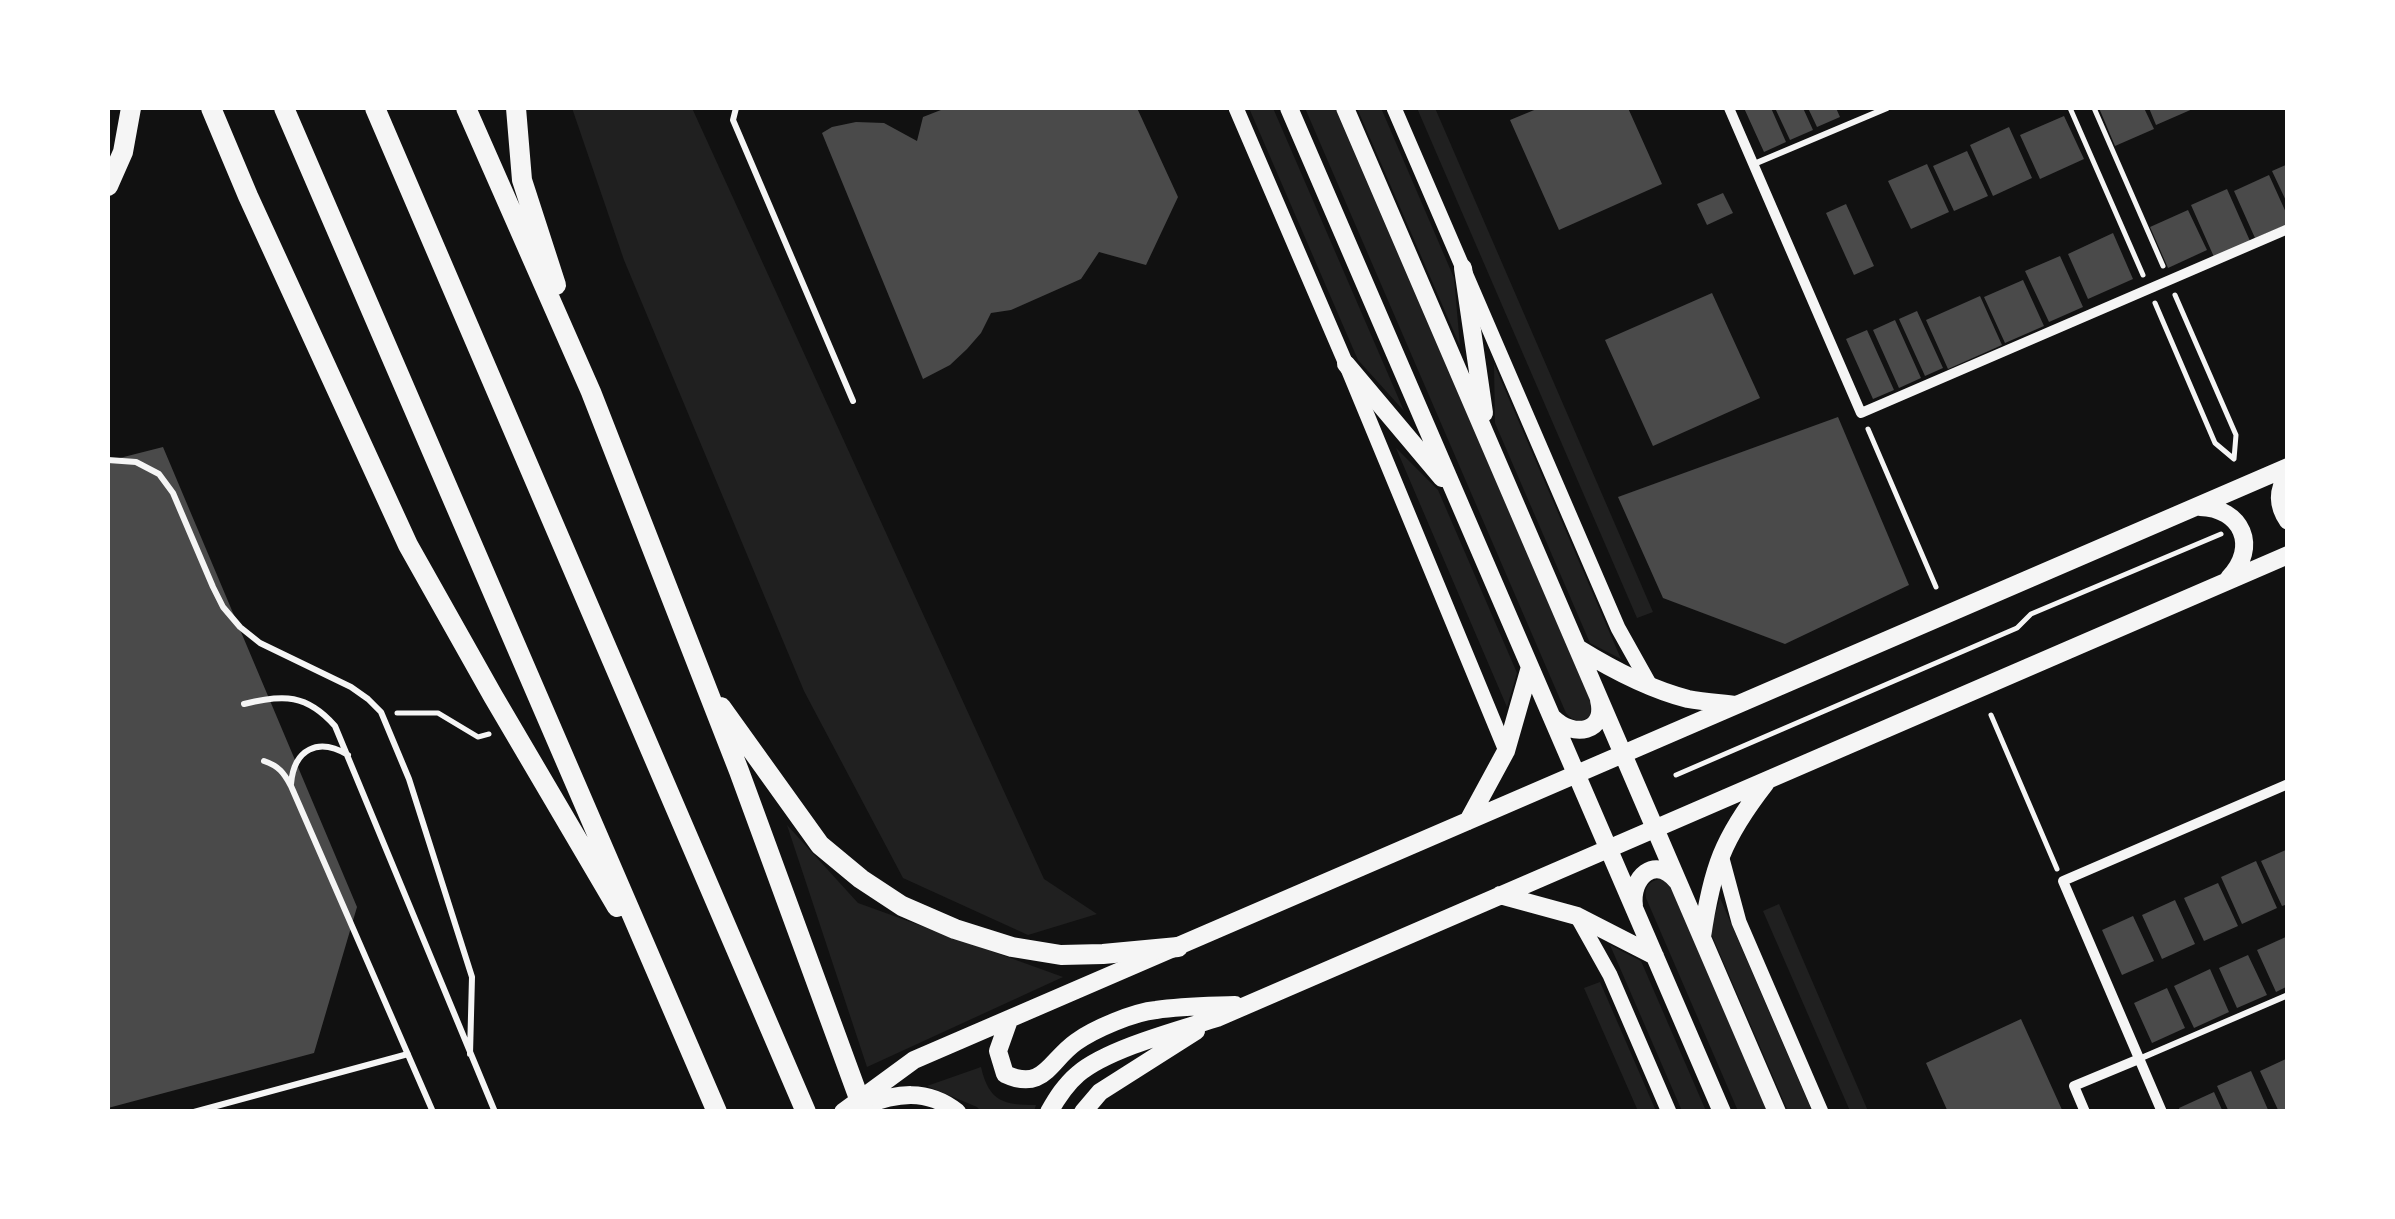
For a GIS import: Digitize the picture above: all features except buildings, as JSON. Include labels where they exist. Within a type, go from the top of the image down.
[{"type":"highway","points":[[108,186],[122,152],[131,108]]},
{"type":"highway","points":[[210,108],[408,545],[660,978]]},
{"type":"highway","points":[[284,108],[718,1112]]},
{"type":"highway","points":[[375,108],[806,1112]]},
{"type":"highway","points":[[466,108],[590,392],[706,686],[864,1112]]},
{"type":"highway","points":[[516,108],[522,180],[590,392]]},
{"type":"highway","points":[[706,686],[820,845],[902,906],[955,929],[1012,947],[1061,955],[1178,947]]},
{"type":"main road","points":[[1289,108],[1722,1112]]},
{"type":"main road","points":[[1345,108],[1777,1109]]},
{"type":"main road","points":[[1464,268],[1487,438]]},
{"type":"main road","points":[[1346,364],[1456,494]]},
{"type":"main road","points":[[845,1112],[914,1060],[2288,470]]},
{"type":"main road","points":[[2288,470],[2280,488],[2280,501],[2288,521]]},
{"type":"main road","points":[[2188,510],[2213,508],[2225,512],[2239,526],[2245,543],[2244,556],[2231,577],[2220,584]]},
{"type":"main road","points":[[1048,1112],[1079,1072],[1091,1066],[1158,1036],[1216,1018],[2288,555]]},
{"type":"main road","points":[[1578,648],[1651,687],[1689,699],[1737,705]]},
{"type":"main road","points":[[1468,821],[1506,750],[1530,666]]},
{"type":"main road","points":[[1550,714],[1564,728],[1583,730],[1598,722],[1602,714],[1598,695]]},
{"type":"main road","points":[[1702,937],[1720,854],[1738,818],[1769,779]]},
{"type":"main road","points":[[1634,909],[1633,890],[1638,881],[1654,870],[1669,872],[1682,890]]},
{"type":"main road","points":[[1500,895],[1577,916],[1655,956]]},
{"type":"main road","points":[[1009,1020],[998,1051],[1005,1074],[1019,1080],[1040,1077],[1075,1043],[1102,1028],[1152,1010],[1248,1004]]},
{"type":"main road","points":[[1083,1112],[1100,1092],[1216,1018]]},
{"type":"main road","points":[[845,1112],[892,1095],[920,1095],[957,1112]]},
{"type":"street","points":[[1236,108],[1506,750]]},
{"type":"street","points":[[1394,108],[1618,628],[1651,687]]},
{"type":"street","points":[[1729,108],[1860,412],[2288,229]]},
{"type":"street","points":[[2162,1112],[2062,881],[2288,784]]},
{"type":"street","points":[[1720,854],[1740,922],[1821,1112]]},
{"type":"street","points":[[1577,916],[1610,975],[1669,1112]]},
{"type":"street","points":[[2085,1112],[2074,1086],[2139,1059]]},
{"type":"lane","points":[[736,108],[734,120],[853,402]]},
{"type":"lane","points":[[1754,164],[1886,108]]},
{"type":"lane","points":[[108,460],[136,462],[159,474],[173,494],[218,598],[240,627],[260,643],[351,686],[381,712],[409,779],[472,977],[470,1054]]},
{"type":"lane","points":[[244,704],[270,697],[298,699],[320,709],[335,726],[495,1112]]},
{"type":"lane","points":[[291,786],[298,758],[309,750],[337,748],[349,756]]},
{"type":"lane","points":[[264,761],[282,771],[291,786],[433,1112]]},
{"type":"lane","points":[[2139,1059],[2288,995]]},
{"type":"lane","points":[[194,1112],[408,1054]]},
{"type":"path","points":[[1860,412],[1936,587]]},
{"type":"path","points":[[1676,775],[2017,628],[2032,614],[2239,526]]},
{"type":"path","points":[[381,712],[438,713],[478,737],[512,729]]},
{"type":"path","points":[[1991,715],[2062,881]]},
{"type":"shaded area","points":[[572,108],[692,108],[1044,879],[1097,914],[1028,935],[903,878],[804,691],[624,260]]},
{"type":"shaded area","points":[[1249,108],[1273,108],[1404,411],[1358,360]]},
{"type":"shaded area","points":[[1305,108],[1335,108],[1591,702],[1590,716],[1583,720],[1574,720],[1566,713]]},
{"type":"shaded area","points":[[1357,108],[1381,108],[1454,278],[1460,346]]},
{"type":"shaded area","points":[[1417,108],[1435,108],[1653,612],[1637,618]]},
{"type":"shaded area","points":[[1494,364],[1621,659],[1590,643],[1495,423]]},
{"type":"shaded area","points":[[1396,448],[1438,490],[1517,673],[1507,707]]},
{"type":"shaded area","points":[[787,825],[858,903],[1063,977],[867,1067]]},
{"type":"shaded area","points":[[1660,879],[1671,887],[1768,1111],[1738,1111],[1646,898],[1648,885]]},
{"type":"shaded area","points":[[1720,898],[1812,1111],[1787,1109],[1710,931]]},
{"type":"shaded area","points":[[1779,904],[1868,1111],[1850,1111],[1763,911]]},
{"type":"shaded area","points":[[1610,945],[1641,961],[1706,1111],[1682,1111]]},
{"type":"shaded area","points":[[1600,982],[1656,1111],[1638,1111],[1584,988]]},
{"type":"shaded area","points":[[981,1067],[993,1094],[1007,1102],[1036,1105],[1034,1111],[981,1111],[927,1086]]}]
